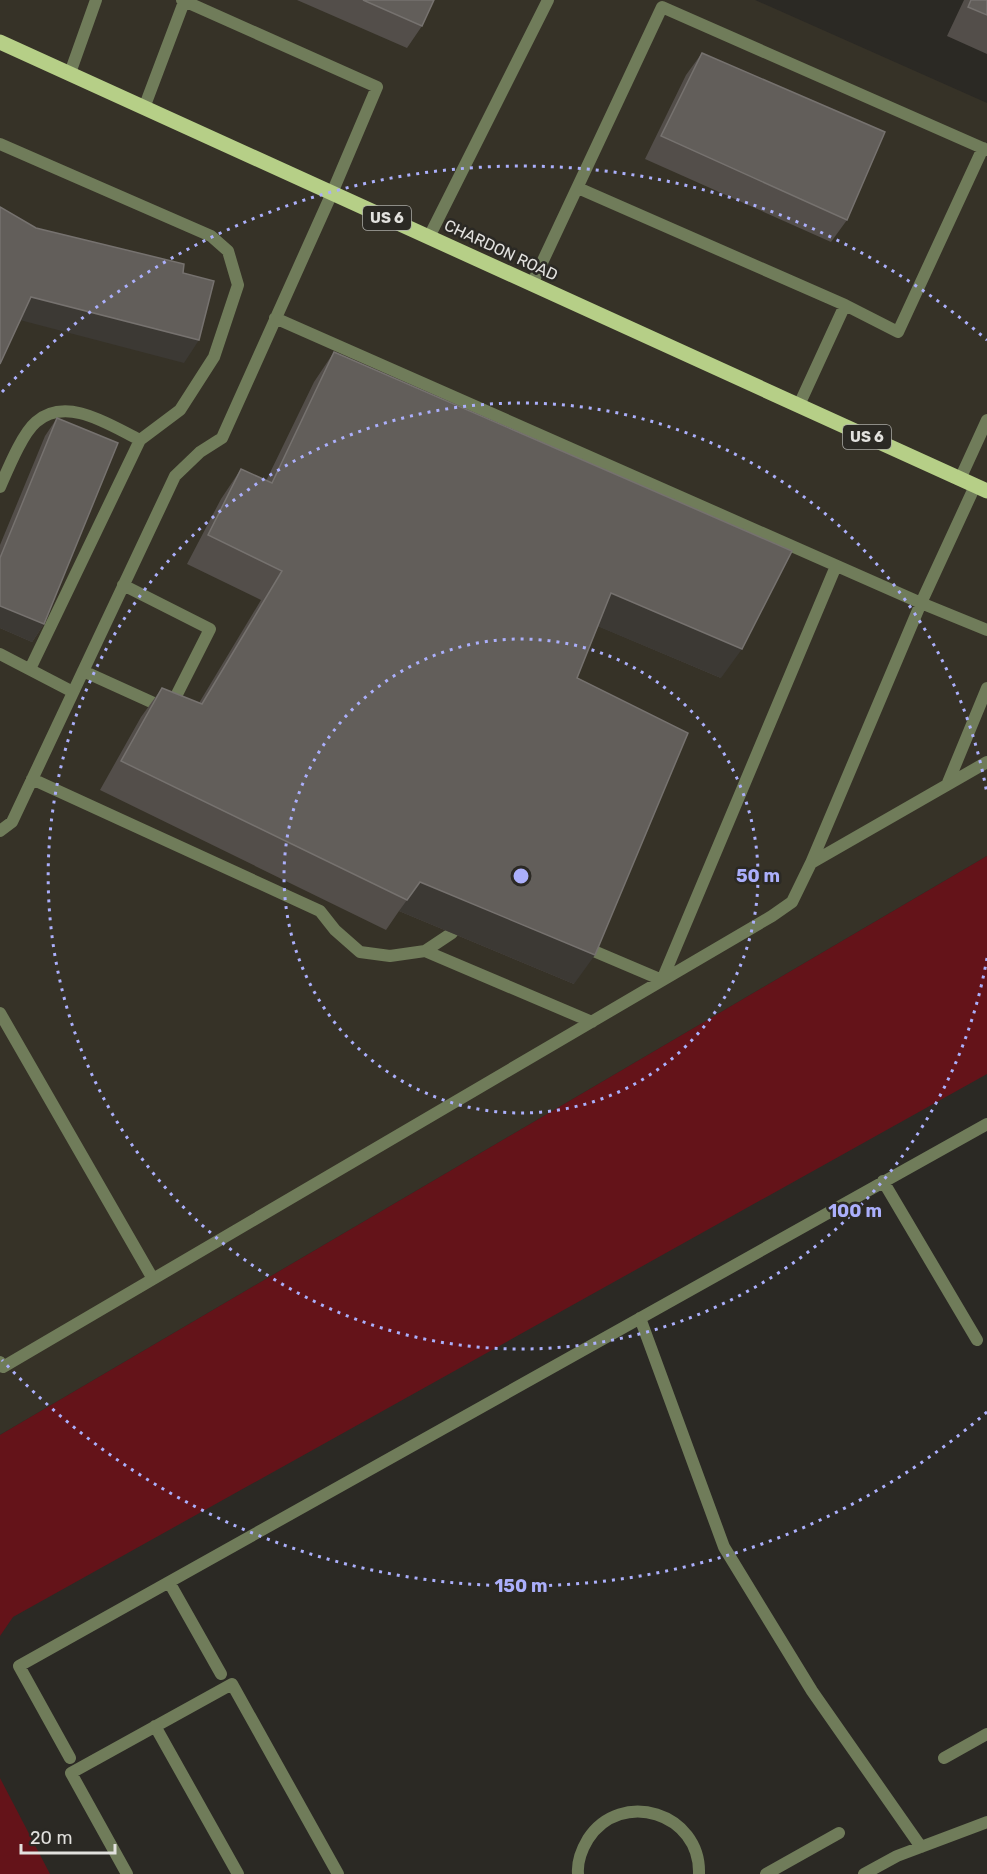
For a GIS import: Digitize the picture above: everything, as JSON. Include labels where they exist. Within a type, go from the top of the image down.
[{"type":"main road","name":"CHARDON ROAD","points":[[0,42],[981,489]]},
{"type":"street","points":[[70,73],[96,0]]},
{"type":"street","points":[[429,237],[548,0]]},
{"type":"street","points":[[0,831],[12,822],[175,476],[200,452],[222,438],[377,87],[183,1],[144,108]]},
{"type":"street","points":[[532,284],[662,7],[985,149],[898,332],[845,305],[578,188]]},
{"type":"street","points":[[0,144],[211,236],[228,251],[238,285],[214,357],[180,410],[140,440],[30,669]]},
{"type":"street","points":[[799,405],[845,305]]},
{"type":"street","points":[[275,318],[836,566],[987,630]]},
{"type":"street","points":[[0,487],[21,443],[36,422],[57,411],[83,413],[140,440]]},
{"type":"street","points":[[960,479],[987,420]]},
{"type":"street","points":[[0,1362],[3,1367],[772,916],[792,902],[811,863],[921,603],[981,489]]},
{"type":"street","points":[[662,980],[836,566]]},
{"type":"street","points":[[83,671],[169,710],[210,629],[123,585]]},
{"type":"street","points":[[0,654],[73,692]]},
{"type":"street","points":[[947,785],[987,688]]},
{"type":"street","points":[[811,863],[987,762]]},
{"type":"street","points":[[32,778],[320,911],[335,930],[360,952],[390,956],[424,951],[452,933]]},
{"type":"street","points":[[589,949],[662,980]]},
{"type":"street","points":[[424,951],[592,1022]]},
{"type":"street","points":[[0,1013],[153,1279]]},
{"type":"street","points":[[70,1758],[19,1666],[987,1124]]},
{"type":"street","points":[[883,1182],[977,1340]]},
{"type":"street","points":[[640,1318],[724,1547],[812,1691],[921,1846]]},
{"type":"street","points":[[169,1582],[221,1674]]},
{"type":"street","points":[[127,1874],[71,1773],[232,1684],[338,1874]]},
{"type":"street","points":[[155,1726],[238,1874]]},
{"type":"street","points":[[944,1758],[987,1734]]},
{"type":"street","points":[[578,1874],[577,1868],[583,1847],[594,1829],[611,1817],[629,1811],[639,1811],[667,1818],[682,1829],[694,1845],[699,1874]]},
{"type":"street","points":[[864,1874],[897,1856],[987,1822]]},
{"type":"street","points":[[766,1874],[839,1833]]},
{"type":"shaded area","points":[[0,0],[755,0],[987,103],[987,856],[0,1435]]},
{"type":"shaded area","points":[[987,856],[987,1074],[13,1617],[0,1636],[0,1435]]},
{"type":"shaded area","points":[[0,1778],[50,1874],[0,1874]]},
{"type":"building","points":[[363,0],[434,0],[422,26]]},
{"type":"building","points":[[971,0],[987,0],[987,15],[968,7]]},
{"type":"building","points":[[702,53],[885,132],[847,220],[661,136]]},
{"type":"building","points":[[0,207],[36,228],[184,264],[183,273],[214,281],[199,340],[31,297],[0,364]]},
{"type":"building","points":[[334,352],[792,551],[742,649],[611,593],[577,678],[688,733],[595,955],[420,882],[407,900],[121,761],[162,688],[202,704],[282,571],[208,535],[241,469],[272,483]]},
{"type":"building","points":[[57,418],[118,443],[44,624],[0,606],[0,558]]}]
